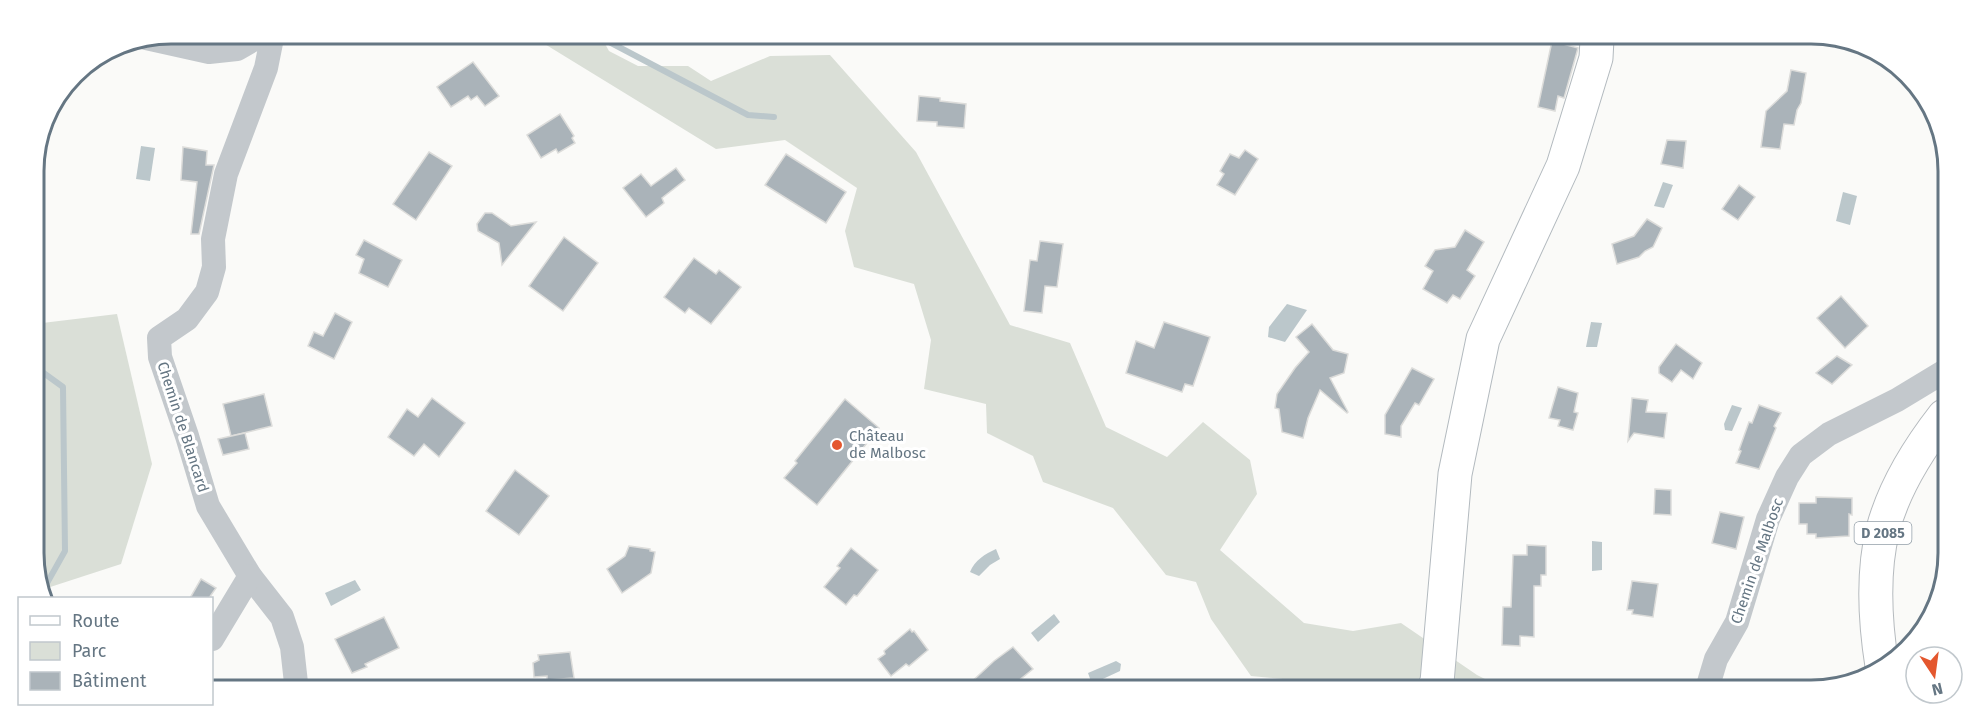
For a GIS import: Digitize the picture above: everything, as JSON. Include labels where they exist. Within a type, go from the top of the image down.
[{"type":"main road","points":[[1437,679],[1455,474],[1483,339],[1563,166],[1596,58],[1597,44]]},
{"type":"main road","name":"D 2085","points":[[1881,658],[1876,630],[1876,574],[1883,529],[1897,492],[1914,460],[1938,424]]},
{"type":"street","points":[[173,44],[209,52],[237,50],[247,44]]},
{"type":"street","name":"Chemin de Blancard","points":[[271,44],[266,68],[226,174],[213,239],[214,267],[207,292],[187,319],[159,338],[160,357],[188,436],[208,506],[249,576],[282,617],[292,647],[296,680]]},
{"type":"street","name":"Chemin de Malbosc","points":[[1710,679],[1716,659],[1737,622],[1768,519],[1787,477],[1802,455],[1829,434],[1897,400],[1938,375]]},
{"type":"street","points":[[213,637],[249,576]]},
{"type":"green space","points":[[545,44],[605,44],[609,51],[638,66],[688,66],[711,81],[770,56],[830,55],[916,152],[1010,325],[1070,343],[1106,427],[1167,457],[1203,422],[1250,460],[1257,494],[1220,550],[1304,623],[1353,631],[1401,623],[1485,679],[1285,679],[1251,676],[1211,619],[1196,582],[1166,575],[1113,508],[1043,482],[1033,456],[987,433],[986,404],[924,389],[931,340],[914,284],[854,267],[845,231],[857,188],[785,140],[716,149]]},
{"type":"green space","points":[[117,314],[152,464],[121,564],[49,588],[44,561],[44,323]]},
{"type":"shaded area","points":[[141,146],[155,148],[150,181],[136,179]]},
{"type":"shaded area","points":[[1663,182],[1673,185],[1664,208],[1654,206]]},
{"type":"shaded area","points":[[1843,192],[1857,196],[1850,225],[1836,221]]},
{"type":"shaded area","points":[[1287,304],[1307,310],[1285,342],[1268,337],[1269,327]]},
{"type":"shaded area","points":[[1591,322],[1602,323],[1597,347],[1586,347]]},
{"type":"shaded area","points":[[1732,405],[1742,408],[1732,431],[1725,430],[1724,424]]},
{"type":"shaded area","points":[[1592,541],[1602,542],[1602,570],[1592,571]]},
{"type":"shaded area","points":[[996,549],[1000,559],[979,576],[970,572],[981,558]]},
{"type":"shaded area","points":[[355,580],[361,590],[331,606],[325,593]]},
{"type":"shaded area","points":[[1054,614],[1060,622],[1038,642],[1031,633]]},
{"type":"shaded area","points":[[1116,661],[1121,664],[1120,671],[1102,679],[1090,679],[1088,673]]},
{"type":"building","points":[[1551,44],[1578,48],[1564,98],[1558,96],[1555,111],[1538,107]]},
{"type":"building","points":[[473,62],[499,96],[485,106],[477,96],[471,100],[468,96],[451,107],[437,87]]},
{"type":"building","points":[[1791,70],[1806,73],[1801,103],[1794,125],[1784,124],[1780,149],[1761,147],[1766,111],[1787,91]]},
{"type":"building","points":[[919,96],[966,104],[964,128],[937,126],[937,122],[917,121]]},
{"type":"building","points":[[560,114],[574,136],[572,138],[575,143],[558,153],[556,149],[541,158],[527,135]]},
{"type":"building","points":[[1667,140],[1686,141],[1683,168],[1661,164]]},
{"type":"building","points":[[183,147],[207,151],[206,165],[214,165],[199,234],[191,234],[197,182],[181,180]]},
{"type":"building","points":[[1245,150],[1258,159],[1235,195],[1217,185],[1224,174],[1220,171],[1230,154],[1239,158]]},
{"type":"building","points":[[429,152],[452,166],[416,220],[393,204]]},
{"type":"building","points":[[786,154],[846,192],[826,223],[765,185]]},
{"type":"building","points":[[676,168],[685,180],[662,198],[664,203],[646,217],[623,188],[641,174],[651,186]]},
{"type":"building","points":[[1739,185],[1755,197],[1738,220],[1722,209]]},
{"type":"building","points":[[485,213],[492,213],[511,226],[536,222],[502,265],[499,243],[478,231],[477,224]]},
{"type":"building","points":[[1647,219],[1662,228],[1653,247],[1639,257],[1617,264],[1612,244],[1634,236]]},
{"type":"building","points":[[1465,230],[1484,242],[1467,270],[1475,276],[1460,299],[1453,295],[1447,303],[1423,289],[1433,271],[1425,266],[1435,250],[1455,247]]},
{"type":"building","points":[[564,237],[598,263],[563,311],[529,286]]},
{"type":"building","points":[[364,240],[402,260],[388,287],[359,273],[364,259],[356,255]]},
{"type":"building","points":[[1040,241],[1063,244],[1057,287],[1045,286],[1042,313],[1024,311],[1030,260],[1037,261]]},
{"type":"building","points":[[694,258],[716,274],[719,270],[741,287],[711,324],[689,308],[685,313],[664,297]]},
{"type":"building","points":[[1841,296],[1868,326],[1845,348],[1817,318]]},
{"type":"building","points":[[335,313],[352,322],[334,359],[308,346],[314,332],[323,336]]},
{"type":"building","points":[[1164,322],[1210,337],[1193,386],[1185,384],[1182,392],[1126,373],[1136,341],[1154,348]]},
{"type":"building","points":[[1312,324],[1333,350],[1348,354],[1344,373],[1330,378],[1348,412],[1320,390],[1308,418],[1303,438],[1282,432],[1279,409],[1275,408],[1277,394],[1309,352],[1296,337]]},
{"type":"building","points":[[1676,344],[1702,363],[1693,379],[1681,370],[1672,382],[1659,373],[1659,367]]},
{"type":"building","points":[[1837,356],[1852,365],[1832,384],[1816,373]]},
{"type":"building","points":[[1412,368],[1434,379],[1419,405],[1415,403],[1401,426],[1401,437],[1385,434],[1385,415]]},
{"type":"building","points":[[1558,387],[1578,393],[1574,412],[1578,413],[1573,430],[1558,426],[1560,420],[1549,418]]},
{"type":"building","points":[[264,394],[272,426],[231,436],[223,404]]},
{"type":"building","points":[[432,398],[465,423],[439,457],[424,444],[414,456],[388,437],[407,409],[418,417]]},
{"type":"building","points":[[1632,398],[1648,400],[1646,412],[1667,413],[1664,438],[1634,433],[1628,441]]},
{"type":"building","name":"Château de Malbosc","points":[[845,399],[879,428],[817,505],[784,478]]},
{"type":"building","points":[[1759,405],[1781,413],[1759,469],[1736,463],[1749,422],[1752,423]]},
{"type":"building","points":[[245,433],[249,449],[223,455],[218,439]]},
{"type":"building","points":[[515,470],[549,496],[519,535],[486,511]]},
{"type":"building","points":[[1655,489],[1671,490],[1671,515],[1654,514]]},
{"type":"building","points":[[1816,497],[1852,498],[1849,536],[1816,538],[1816,534],[1807,534],[1807,524],[1799,524],[1799,503],[1816,503]]},
{"type":"building","points":[[1720,512],[1744,517],[1736,549],[1712,543]]},
{"type":"building","points":[[1527,545],[1546,546],[1546,575],[1541,575],[1541,586],[1534,586],[1534,637],[1520,636],[1520,646],[1502,645],[1503,607],[1511,607],[1513,555],[1527,555]]},
{"type":"building","points":[[629,546],[655,552],[651,573],[622,593],[607,569],[625,556]]},
{"type":"building","points":[[851,548],[878,570],[857,596],[854,595],[846,605],[824,587],[840,568],[837,566]]},
{"type":"building","points":[[201,579],[216,588],[210,597],[191,597]]},
{"type":"building","points":[[1632,581],[1658,584],[1653,617],[1632,614],[1633,610],[1627,610]]},
{"type":"building","points":[[384,617],[399,648],[365,664],[367,667],[352,673],[335,639]]},
{"type":"building","points":[[910,629],[928,650],[909,666],[906,664],[891,676],[878,659]]},
{"type":"building","points":[[1013,647],[1033,669],[1020,679],[974,680]]},
{"type":"building","points":[[570,652],[574,678],[547,680],[547,676],[534,677],[533,663],[539,660],[538,655]]},
{"type":"waterway","points":[[613,44],[748,115],[774,117]]},
{"type":"waterway","points":[[44,373],[63,387],[65,551],[47,582]]},
{"type":"place","name":"Château de Malbosc","points":[[837,445]]}]
